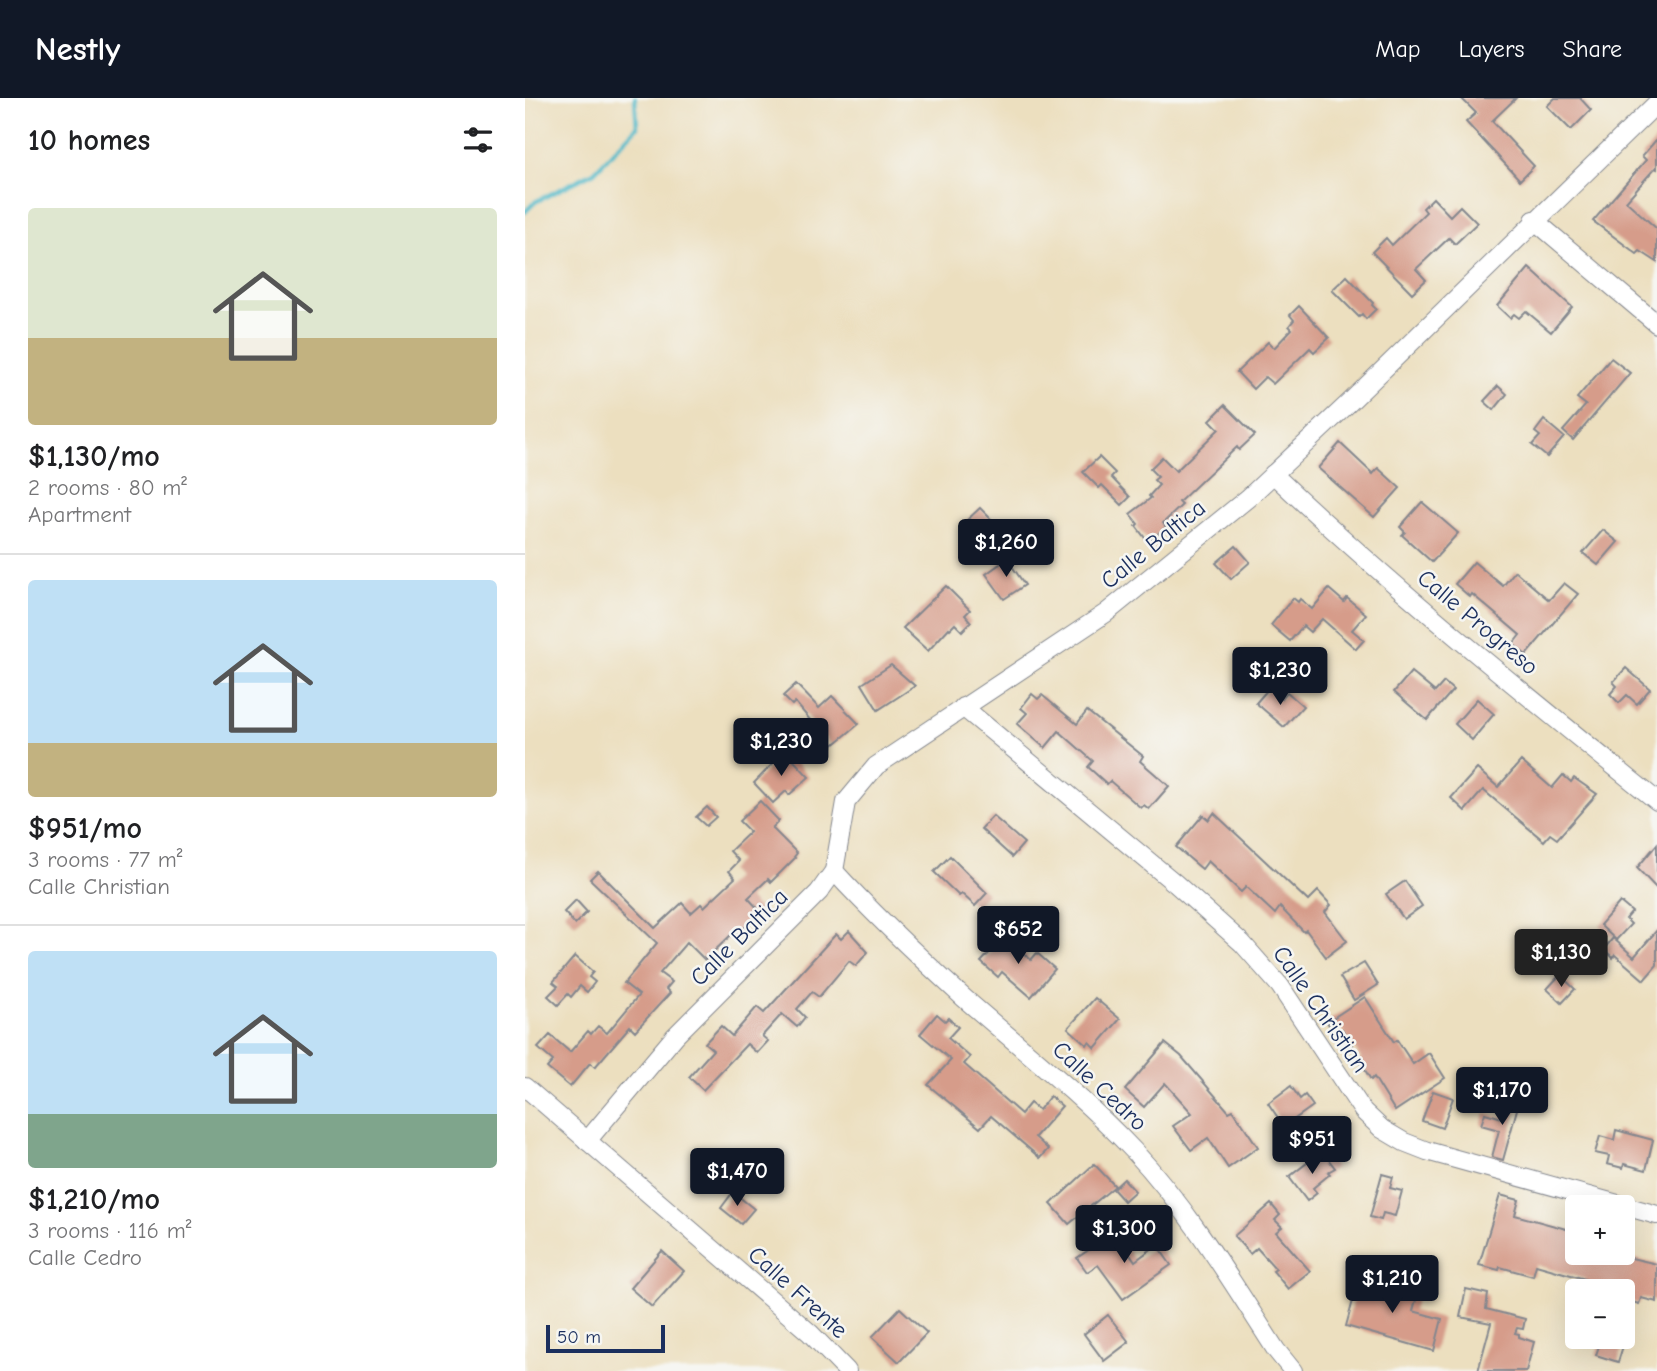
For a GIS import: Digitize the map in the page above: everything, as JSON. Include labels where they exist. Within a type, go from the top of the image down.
[{"type":"street","name":"Calle Baltica","points":[[587,1141],[675,1036],[806,906],[835,871],[846,802],[876,766],[1115,607],[1147,582],[1273,474],[1657,103]]},
{"type":"street","points":[[1534,220],[1657,324]]},
{"type":"street","name":"Calle Progreso","points":[[1273,474],[1329,528],[1464,644],[1657,801]]},
{"type":"street","name":"Calle Christian","points":[[963,707],[1176,884],[1242,943],[1280,986],[1363,1111],[1382,1129],[1403,1142],[1427,1151],[1657,1215]]},
{"type":"street","name":"Calle Cedro","points":[[835,871],[868,908],[965,999],[1050,1070],[1134,1151],[1165,1187],[1293,1371]]},
{"type":"street","name":"Calle Frente","points":[[525,1087],[810,1333],[847,1371]]},
{"type":"building","points":[[1461,98],[1516,98],[1492,121],[1534,166],[1520,180],[1466,122],[1476,113]]},
{"type":"building","points":[[1555,98],[1580,98],[1591,110],[1571,130],[1547,106]]},
{"type":"building","points":[[1657,139],[1657,169],[1655,168],[1626,201],[1657,229],[1657,262],[1640,251],[1637,254],[1593,221],[1646,160],[1642,156]]},
{"type":"building","points":[[1433,198],[1450,216],[1460,206],[1477,223],[1455,244],[1449,238],[1416,269],[1426,280],[1412,293],[1372,252],[1386,238],[1392,245],[1426,212],[1423,208]]},
{"type":"building","points":[[1529,268],[1572,307],[1551,332],[1526,311],[1519,318],[1514,314],[1510,318],[1497,306]]},
{"type":"building","points":[[1347,276],[1376,309],[1366,319],[1362,314],[1359,317],[1332,290]]},
{"type":"building","points":[[1299,306],[1329,338],[1314,352],[1310,348],[1273,384],[1265,377],[1253,389],[1237,372],[1268,342],[1274,348],[1292,329],[1289,326],[1294,320],[1290,315]]},
{"type":"building","points":[[1611,358],[1630,373],[1573,440],[1563,431],[1586,405],[1577,398]]},
{"type":"building","points":[[1498,386],[1507,394],[1494,410],[1484,401]]},
{"type":"building","points":[[1225,405],[1255,435],[1239,450],[1237,447],[1179,502],[1182,505],[1163,523],[1166,527],[1148,542],[1130,514],[1151,498],[1149,496],[1159,485],[1154,480],[1158,477],[1150,469],[1162,457],[1176,471],[1219,429],[1210,420]]},
{"type":"building","points":[[1544,420],[1564,437],[1547,457],[1532,445],[1540,436],[1535,432]]},
{"type":"building","points":[[1340,443],[1373,474],[1378,468],[1400,488],[1374,517],[1318,468]]},
{"type":"building","points":[[1099,457],[1115,473],[1111,477],[1130,497],[1122,505],[1102,485],[1099,488],[1083,472]]},
{"type":"building","points":[[1422,502],[1458,533],[1432,562],[1402,535],[1405,532],[1400,527]]},
{"type":"building","points":[[980,508],[992,520],[979,534],[966,521]]},
{"type":"building","points":[[1603,530],[1618,542],[1598,565],[1583,553]]},
{"type":"building","points":[[1236,546],[1250,562],[1231,579],[1216,563]]},
{"type":"building","points":[[1007,559],[1025,585],[1004,599],[986,574]]},
{"type":"building","points":[[1474,562],[1503,586],[1515,571],[1549,600],[1564,583],[1578,594],[1526,655],[1513,644],[1520,635],[1472,594],[1470,597],[1455,584]]},
{"type":"building","points":[[946,586],[970,610],[965,615],[971,622],[962,631],[955,624],[949,628],[928,651],[903,628]]},
{"type":"building","points":[[1329,589],[1344,602],[1347,598],[1366,614],[1352,630],[1364,640],[1356,649],[1322,619],[1310,632],[1303,626],[1290,641],[1271,625],[1293,598],[1298,602],[1300,599],[1312,609]]},
{"type":"building","points":[[891,665],[915,686],[878,710],[862,684]]},
{"type":"building","points":[[1626,668],[1650,689],[1637,704],[1627,695],[1619,703],[1610,694],[1617,686],[1613,682]]},
{"type":"building","points":[[1411,672],[1435,692],[1444,682],[1453,690],[1427,720],[1394,692]]},
{"type":"building","points":[[796,684],[819,708],[832,696],[859,724],[832,746],[795,702],[792,705],[783,696]]},
{"type":"building","points":[[1269,688],[1281,699],[1287,692],[1303,706],[1284,727],[1256,703]]},
{"type":"building","points":[[1032,694],[1038,699],[1042,695],[1077,724],[1087,711],[1143,756],[1140,761],[1169,786],[1149,809],[1144,805],[1141,808],[1110,781],[1107,784],[1088,767],[1093,761],[1059,731],[1045,748],[1017,724],[1027,713],[1021,708]]},
{"type":"building","points":[[1477,699],[1494,714],[1472,740],[1455,724]]},
{"type":"building","points":[[785,751],[809,777],[789,795],[786,791],[773,803],[754,783]]},
{"type":"building","points":[[1521,761],[1552,788],[1563,775],[1571,782],[1574,778],[1597,794],[1557,839],[1550,834],[1544,841],[1483,790],[1465,811],[1451,798],[1477,769],[1498,787]]},
{"type":"building","points":[[760,801],[779,821],[772,828],[797,853],[771,882],[768,879],[748,898],[761,912],[736,936],[733,933],[705,960],[687,942],[660,973],[672,982],[666,989],[670,993],[635,1031],[630,1026],[595,1067],[590,1063],[570,1087],[547,1068],[553,1061],[538,1048],[550,1035],[570,1052],[588,1031],[591,1034],[598,1026],[607,1033],[639,995],[624,983],[657,943],[590,879],[598,871],[655,928],[682,903],[691,913],[701,904],[704,907],[735,878],[729,871],[739,861],[730,851],[750,832],[739,821]]},
{"type":"building","points":[[707,807],[716,817],[706,826],[696,817]]},
{"type":"building","points":[[1214,813],[1308,901],[1318,891],[1331,905],[1325,912],[1347,941],[1326,957],[1306,930],[1304,932],[1280,907],[1275,914],[1246,887],[1241,892],[1208,861],[1202,869],[1176,847],[1203,815],[1209,820]]},
{"type":"building","points":[[993,816],[1024,843],[1012,857],[981,829]]},
{"type":"building","points":[[1657,844],[1657,889],[1637,868]]},
{"type":"building","points":[[950,856],[987,893],[975,906],[962,894],[959,896],[934,872]]},
{"type":"building","points":[[1405,881],[1422,906],[1404,919],[1386,894]]},
{"type":"building","points":[[576,900],[587,912],[575,924],[564,912]]},
{"type":"building","points":[[1620,902],[1632,912],[1626,919],[1631,924],[1616,940],[1600,925]]},
{"type":"building","points":[[1657,930],[1657,965],[1644,980],[1604,949],[1613,938],[1634,957]]},
{"type":"building","points":[[849,931],[868,952],[856,966],[849,961],[819,997],[812,992],[797,1009],[805,1017],[797,1027],[782,1014],[762,1036],[768,1041],[757,1053],[747,1044],[703,1090],[689,1077],[713,1050],[705,1043],[721,1026],[732,1036],[757,1007],[764,1013],[836,934],[841,939]]},
{"type":"building","points":[[1005,936],[1031,960],[1037,953],[1055,969],[1031,997],[1002,972],[998,977],[981,962]]},
{"type":"building","points":[[575,956],[593,972],[589,977],[595,982],[587,992],[580,986],[571,997],[568,994],[558,1005],[548,996],[558,986],[553,982]]},
{"type":"building","points":[[1364,963],[1378,985],[1354,1000],[1340,977]]},
{"type":"building","points":[[1560,975],[1575,989],[1562,1003],[1547,989]]},
{"type":"building","points":[[1365,997],[1394,1042],[1397,1040],[1413,1064],[1429,1053],[1445,1078],[1395,1111],[1374,1077],[1371,1080],[1342,1029],[1335,1034],[1327,1022]]},
{"type":"building","points":[[1095,998],[1120,1019],[1095,1048],[1089,1042],[1087,1045],[1068,1028]]},
{"type":"building","points":[[937,1014],[945,1021],[948,1018],[958,1027],[948,1038],[970,1057],[964,1064],[1021,1114],[1030,1103],[1039,1110],[1050,1096],[1062,1106],[1035,1137],[1048,1149],[1040,1158],[991,1116],[980,1128],[928,1085],[951,1060],[920,1034]]},
{"type":"building","points":[[1165,1043],[1181,1056],[1229,1112],[1233,1110],[1258,1147],[1228,1168],[1208,1138],[1191,1150],[1173,1126],[1192,1113],[1165,1083],[1144,1107],[1125,1090]]},
{"type":"building","points":[[1291,1086],[1300,1099],[1305,1095],[1313,1106],[1283,1125],[1268,1103]]},
{"type":"building","points":[[1433,1091],[1453,1098],[1442,1128],[1422,1121]]},
{"type":"building","points":[[1507,1099],[1519,1102],[1503,1160],[1492,1157],[1499,1130],[1481,1125],[1485,1113],[1502,1118]]},
{"type":"building","points":[[1616,1130],[1653,1140],[1646,1170],[1624,1164],[1623,1168],[1607,1164],[1609,1156],[1595,1153],[1600,1136],[1614,1140]]},
{"type":"building","points":[[1325,1155],[1335,1168],[1313,1188],[1317,1193],[1307,1201],[1289,1177],[1316,1156],[1319,1160]]},
{"type":"building","points":[[1094,1164],[1115,1186],[1069,1224],[1051,1204]]},
{"type":"building","points":[[1382,1174],[1393,1177],[1390,1188],[1402,1191],[1395,1216],[1383,1213],[1381,1220],[1370,1217]]},
{"type":"building","points":[[1124,1179],[1135,1191],[1124,1201],[1113,1189]]},
{"type":"building","points":[[733,1192],[754,1209],[741,1224],[721,1208]]},
{"type":"building","points":[[1500,1195],[1519,1200],[1515,1215],[1565,1229],[1565,1265],[1635,1265],[1635,1259],[1657,1264],[1657,1302],[1641,1298],[1639,1304],[1635,1303],[1635,1279],[1585,1279],[1536,1265],[1533,1276],[1500,1267],[1499,1270],[1479,1265]]},
{"type":"building","points":[[1271,1204],[1280,1215],[1275,1220],[1282,1227],[1276,1232],[1310,1271],[1288,1289],[1273,1271],[1276,1269],[1257,1248],[1250,1254],[1234,1236]]},
{"type":"building","points":[[1115,1232],[1135,1261],[1157,1245],[1171,1265],[1123,1299],[1098,1265],[1087,1272],[1077,1258]]},
{"type":"building","points":[[662,1251],[684,1271],[652,1307],[630,1288]]},
{"type":"building","points":[[1359,1279],[1418,1292],[1413,1311],[1442,1319],[1434,1351],[1346,1326]]},
{"type":"building","points":[[1466,1289],[1488,1294],[1486,1309],[1525,1319],[1523,1329],[1517,1328],[1515,1333],[1534,1342],[1526,1371],[1478,1371],[1491,1323],[1460,1317]]},
{"type":"building","points":[[900,1308],[927,1333],[899,1362],[872,1337]]},
{"type":"building","points":[[1108,1315],[1129,1342],[1104,1361],[1084,1334]]},
{"type":"building","points":[[1598,1349],[1622,1349],[1618,1362],[1596,1355]]},
{"type":"waterway","points":[[525,212],[535,202],[594,172],[637,127],[635,98]]}]
